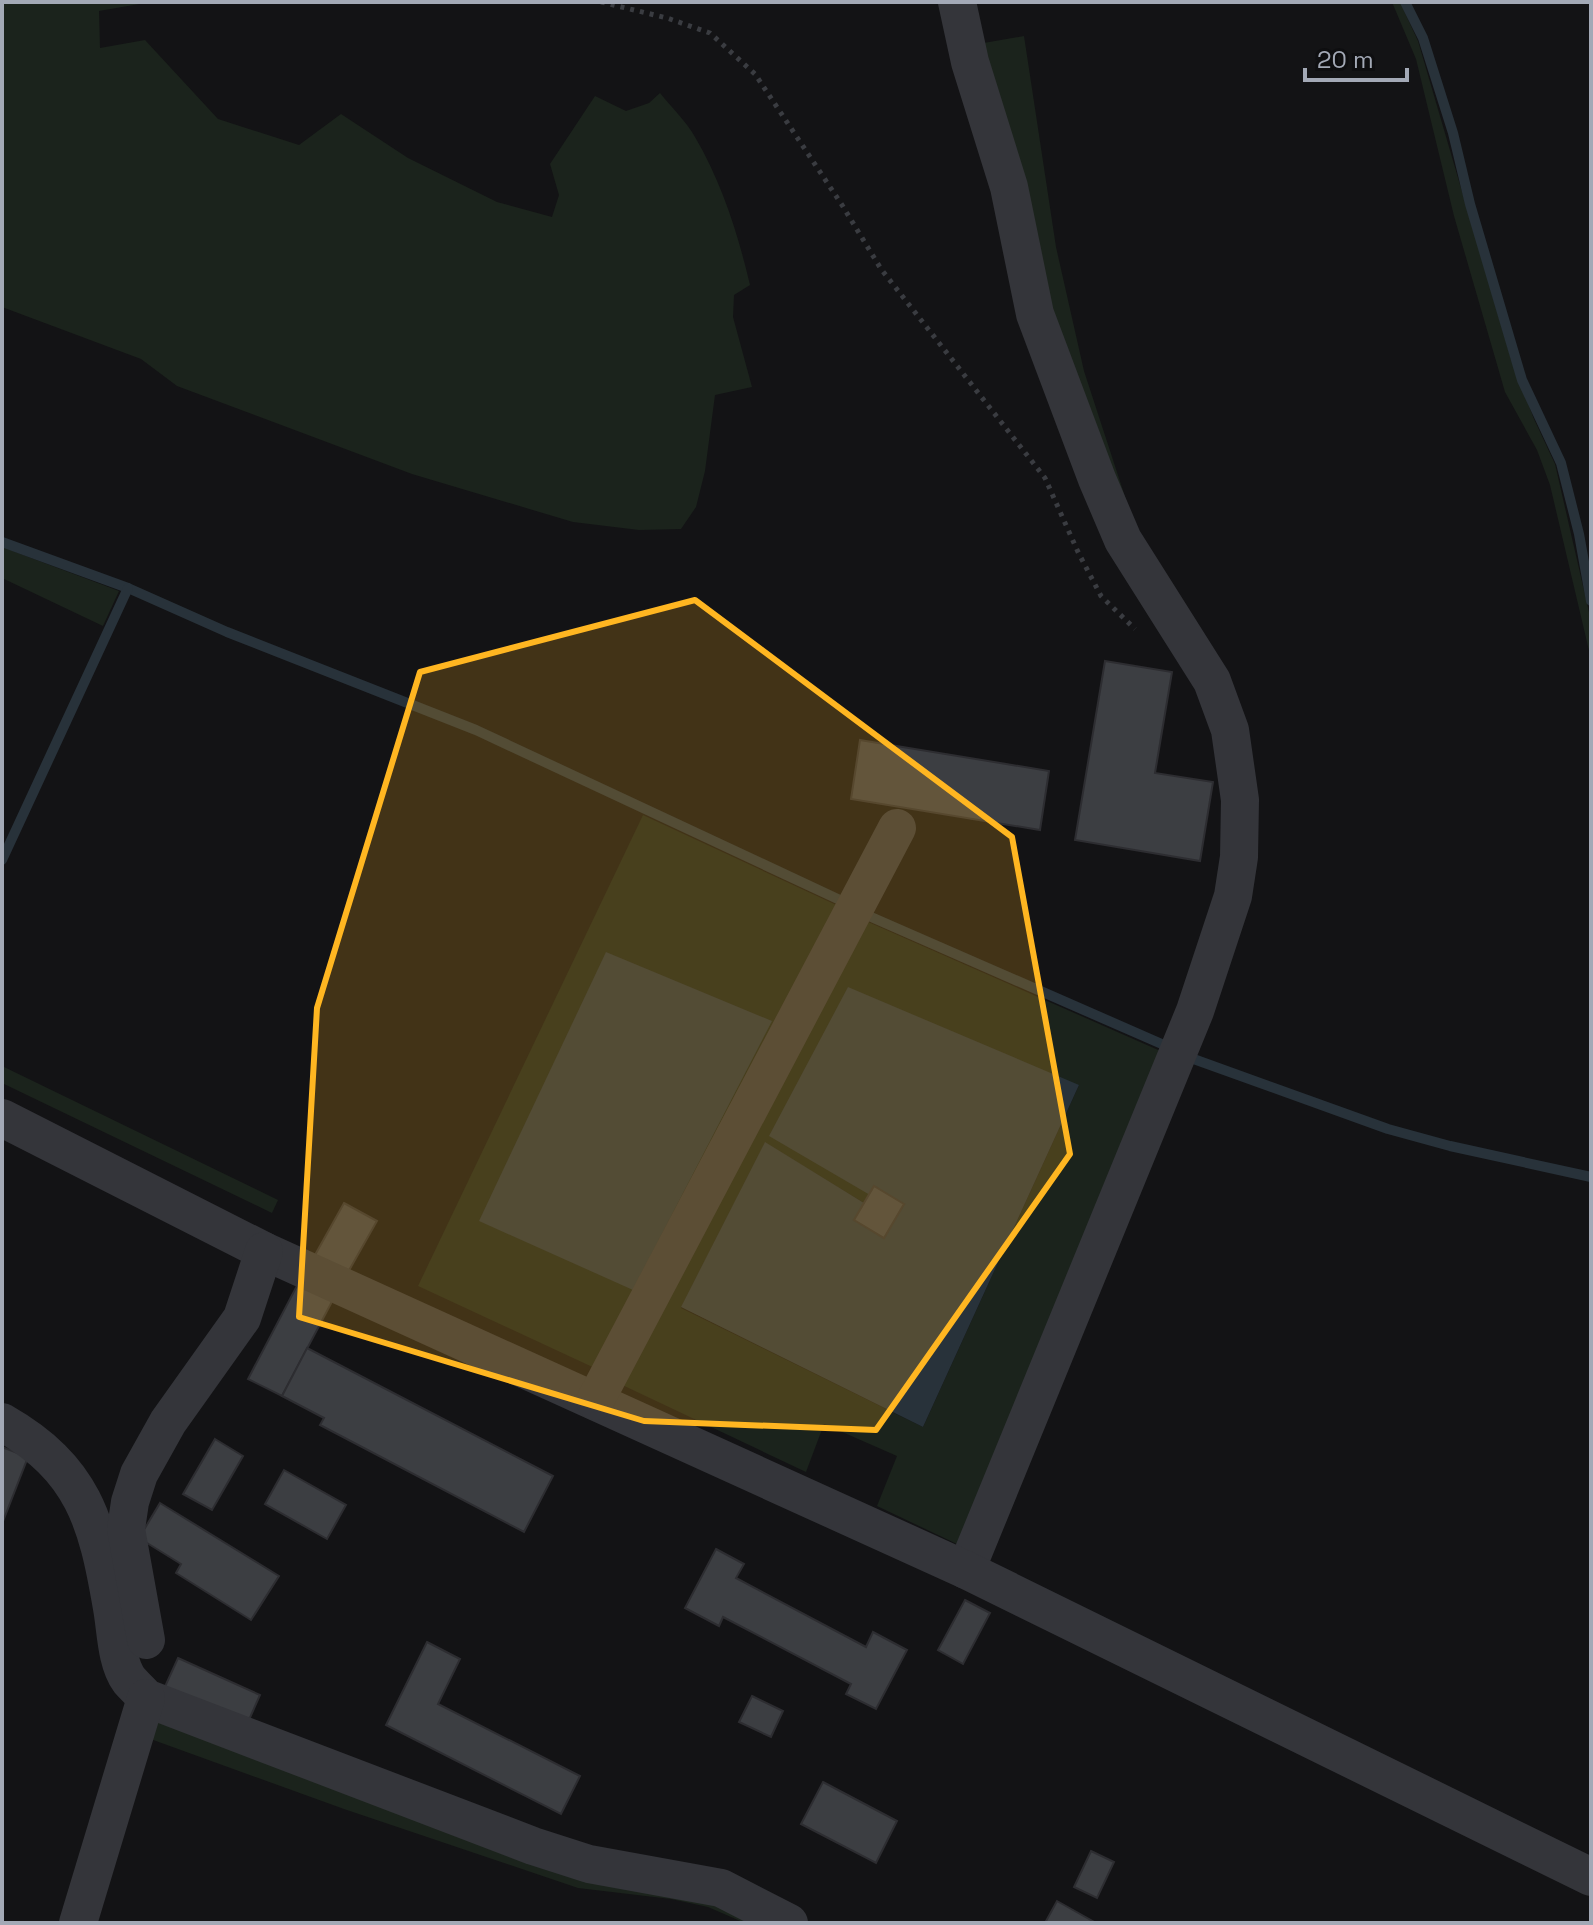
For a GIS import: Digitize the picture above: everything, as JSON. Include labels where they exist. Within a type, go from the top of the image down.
[{"type":"street","points":[[957,2],[970,62],[1009,187],[1035,314],[1123,540],[1212,681],[1230,730],[1240,800],[1239,857],[1233,896],[1195,1011],[966,1570]]},
{"type":"street","points":[[595,1401],[897,828]]},
{"type":"street","points":[[2,1118],[264,1251],[966,1570],[1591,1877]]},
{"type":"street","points":[[146,1640],[126,1529],[130,1502],[139,1474],[168,1422],[242,1318],[264,1251]]},
{"type":"street","points":[[2,1422],[52,1455],[89,1511],[102,1550],[127,1677],[146,1698],[533,1846],[589,1864],[721,1888],[789,1923]]},
{"type":"street","points":[[78,1923],[146,1698]]},
{"type":"path","points":[[601,2],[667,18],[710,33],[755,74],[881,269],[1045,478],[1101,596],[1139,632]]},
{"type":"highlighted area","points":[[695,600],[1012,837],[1070,1154],[876,1430],[644,1421],[299,1317],[317,1008],[420,672]]},
{"type":"shaded area","points":[[2,2],[151,2],[99,11],[100,48],[145,40],[218,119],[299,145],[341,114],[408,158],[497,202],[552,217],[559,195],[550,164],[595,96],[626,111],[649,103],[660,93],[683,120],[705,154],[734,228],[750,285],[734,295],[733,317],[752,387],[715,395],[705,471],[696,507],[681,529],[639,530],[573,522],[412,474],[177,386],[141,359],[2,307]]},
{"type":"shaded area","points":[[1392,2],[1400,2],[1418,41],[1511,359],[1555,464],[1591,621],[1591,659],[1550,485],[1537,450],[1505,392],[1454,216],[1416,59]]},
{"type":"shaded area","points":[[1024,36],[1056,247],[1084,371],[1145,558],[1054,331],[978,44]]},
{"type":"shaded area","points":[[2,547],[119,591],[103,626],[2,578]]},
{"type":"shaded area","points":[[643,815],[845,909],[601,1371],[418,1286]]},
{"type":"shaded area","points":[[866,921],[1165,1053],[957,1544],[877,1506],[897,1456],[824,1424],[806,1472],[618,1383]],"holes":[[[1079,1085],[923,1427],[681,1308],[765,1143],[864,1203],[870,1195]]]},
{"type":"shaded area","points":[[606,952],[772,1021],[633,1290],[479,1221]]},
{"type":"shaded area","points":[[848,987],[1079,1085],[923,1427],[681,1307],[765,1142],[864,1203],[884,1237],[904,1205],[870,1195],[769,1136]]},
{"type":"shaded area","points":[[2,1066],[278,1200],[272,1213],[2,1083]]},
{"type":"shaded area","points":[[151,1716],[715,1894],[769,1923],[745,1923],[708,1907],[671,1899],[578,1888],[344,1809],[145,1737]]},
{"type":"building","points":[[1105,661],[1172,672],[1155,773],[1213,782],[1200,861],[1075,840]]},
{"type":"building","points":[[860,740],[1049,771],[1040,830],[851,799]]},
{"type":"building","points":[[874,1186],[904,1204],[884,1238],[854,1220]]},
{"type":"building","points":[[344,1203],[377,1221],[347,1274],[315,1255]]},
{"type":"building","points":[[301,1278],[335,1296],[282,1396],[248,1379]]},
{"type":"building","points":[[307,1348],[553,1476],[524,1532],[320,1425],[324,1418],[282,1396]]},
{"type":"building","points":[[215,1439],[243,1456],[212,1510],[183,1494]]},
{"type":"building","points":[[2,1447],[28,1457],[2,1524]]},
{"type":"building","points":[[284,1470],[346,1505],[327,1539],[265,1504]]},
{"type":"building","points":[[160,1503],[279,1576],[251,1620],[176,1573],[181,1564],[139,1538]]},
{"type":"building","points":[[716,1549],[744,1564],[736,1578],[866,1647],[873,1632],[907,1650],[876,1709],[846,1694],[851,1684],[723,1617],[719,1626],[685,1608]]},
{"type":"building","points":[[965,1600],[990,1613],[963,1664],[938,1650]]},
{"type":"building","points":[[427,1642],[460,1659],[438,1704],[580,1776],[561,1814],[386,1725]]},
{"type":"building","points":[[178,1658],[260,1695],[245,1729],[163,1691]]},
{"type":"building","points":[[752,1696],[783,1711],[771,1737],[739,1722]]},
{"type":"building","points":[[823,1782],[897,1821],[876,1863],[801,1824]]},
{"type":"building","points":[[1091,1851],[1114,1862],[1097,1898],[1074,1887]]},
{"type":"building","points":[[1057,1901],[1096,1923],[1045,1923]]},
{"type":"waterway","points":[[1405,2],[1423,38],[1453,133],[1470,204],[1522,380],[1561,463],[1579,534],[1591,601]]},
{"type":"waterway","points":[[2,542],[128,588],[227,632],[476,730],[842,901]]},
{"type":"waterway","points":[[2,860],[128,588]]},
{"type":"waterway","points":[[862,913],[1164,1045]]},
{"type":"waterway","points":[[1188,1057],[1388,1129],[1591,1177]]}]
